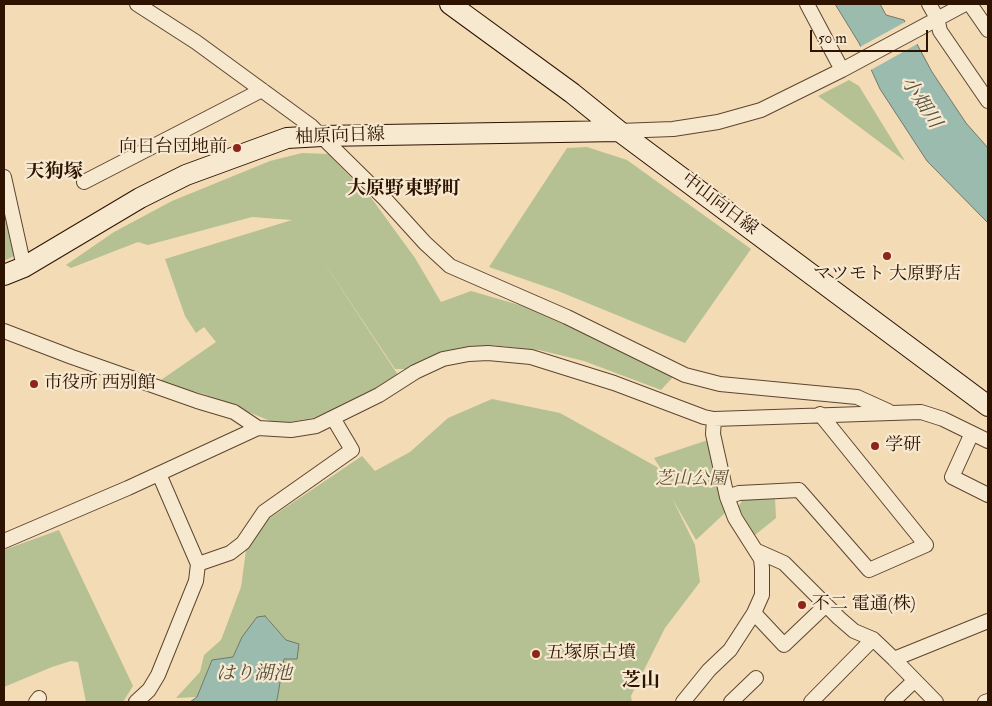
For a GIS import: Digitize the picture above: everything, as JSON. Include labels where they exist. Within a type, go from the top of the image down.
[{"type":"main road","name":"中山向日線","points":[[450,4],[572,93],[619,131],[988,406]]},
{"type":"main road","name":"柚原向日線","points":[[4,275],[24,267],[140,198],[186,175],[287,138],[619,131]]},
{"type":"street","points":[[137,4],[196,42],[322,136],[425,243],[450,266],[567,317],[685,375],[720,384],[857,397],[891,412]]},
{"type":"street","points":[[807,4],[846,68]]},
{"type":"street","points":[[929,4],[932,22],[988,101]]},
{"type":"street","points":[[619,131],[673,129],[718,122],[760,110],[846,68],[965,4]]},
{"type":"street","points":[[970,4],[988,30]]},
{"type":"street","points":[[84,182],[262,90]]},
{"type":"street","points":[[4,177],[24,267]]},
{"type":"street","points":[[4,331],[54,351],[196,401],[234,412],[258,428]]},
{"type":"street","points":[[4,541],[159,474],[258,428],[291,430],[316,426],[380,395],[416,372],[443,360],[469,354],[488,353],[531,356],[614,382],[704,417],[714,419],[741,420],[820,414],[921,412],[944,419],[988,441]]},
{"type":"street","points":[[727,497],[739,493],[799,490],[869,570],[926,545],[820,414]]},
{"type":"street","points":[[198,564],[230,553],[243,543],[264,512],[352,450],[333,418]]},
{"type":"street","points":[[688,700],[730,650],[754,614],[762,595],[762,568],[756,551],[735,518],[727,497],[713,434],[714,419]]},
{"type":"street","points":[[972,433],[952,478],[988,495]]},
{"type":"street","points":[[136,702],[149,690],[158,675],[196,581],[198,564],[159,474]]},
{"type":"street","points":[[756,551],[784,564],[825,606],[854,631],[872,639],[936,702]]},
{"type":"street","points":[[754,614],[784,645],[825,606]]},
{"type":"street","points":[[894,659],[988,621]]},
{"type":"street","points":[[810,702],[872,639]]},
{"type":"street","points":[[731,702],[756,678]]},
{"type":"street","points":[[892,702],[914,680]]},
{"type":"green space","points":[[849,80],[859,86],[905,161],[818,96]]},
{"type":"green space","points":[[587,147],[627,160],[751,249],[685,343],[558,291],[489,267],[567,148]]},
{"type":"green space","points":[[302,153],[328,154],[372,199],[415,258],[441,302],[471,291],[540,311],[673,377],[661,390],[584,361],[539,350],[490,345],[459,348],[436,355],[408,369],[395,369],[317,252],[398,375],[379,389],[335,410],[313,418],[283,423],[273,422],[204,394],[163,384],[161,380],[216,342],[204,327],[196,333],[185,316],[165,259],[292,220],[252,217],[148,245],[138,242],[71,268],[66,265],[114,232],[172,201],[270,161]]},
{"type":"green space","points":[[4,203],[14,256],[4,261]]},
{"type":"green space","name":"芝山公園","points":[[492,399],[560,413],[657,467],[666,484],[666,477],[654,458],[708,440],[718,491],[726,512],[696,540],[672,498],[695,545],[700,582],[665,628],[631,696],[632,702],[275,702],[277,700],[286,640],[265,616],[242,637],[233,657],[212,660],[197,697],[176,698],[200,672],[204,655],[221,640],[241,587],[247,543],[264,522],[362,456],[375,471],[410,452],[448,418]]},
{"type":"green space","points":[[775,497],[776,518],[755,535],[738,507],[744,498]]},
{"type":"green space","points":[[59,530],[133,686],[123,702],[86,702],[78,662],[71,661],[4,687],[4,550]]},
{"type":"water","name":"小畑川","points":[[835,4],[880,4],[886,15],[904,20],[932,72],[966,123],[988,148],[988,223],[927,161],[880,89],[859,43]]},
{"type":"water","name":"はり湖池","points":[[265,616],[286,640],[299,644],[297,659],[284,659],[277,700],[275,702],[190,702],[197,697],[212,660],[233,657],[242,637],[257,617]]},
{"type":"pier","points":[[907,21],[919,43],[869,71],[858,48]]},
{"type":"place","name":"向日台団地前","points":[[237,148]]},
{"type":"place","name":"マツモト 大原野店","points":[[887,256]]},
{"type":"place","name":"市役所 西別館","points":[[34,384]]},
{"type":"place","name":"学研","points":[[875,446]]},
{"type":"place","name":"不二 電通(株)","points":[[802,605]]},
{"type":"place","name":"五塚原古墳","points":[[536,654]]},
{"type":"district","name":"天狗塚","points":[[54,173]]},
{"type":"district","name":"大原野東野町","points":[[404,190]]},
{"type":"district","name":"芝山","points":[[641,682]]}]
